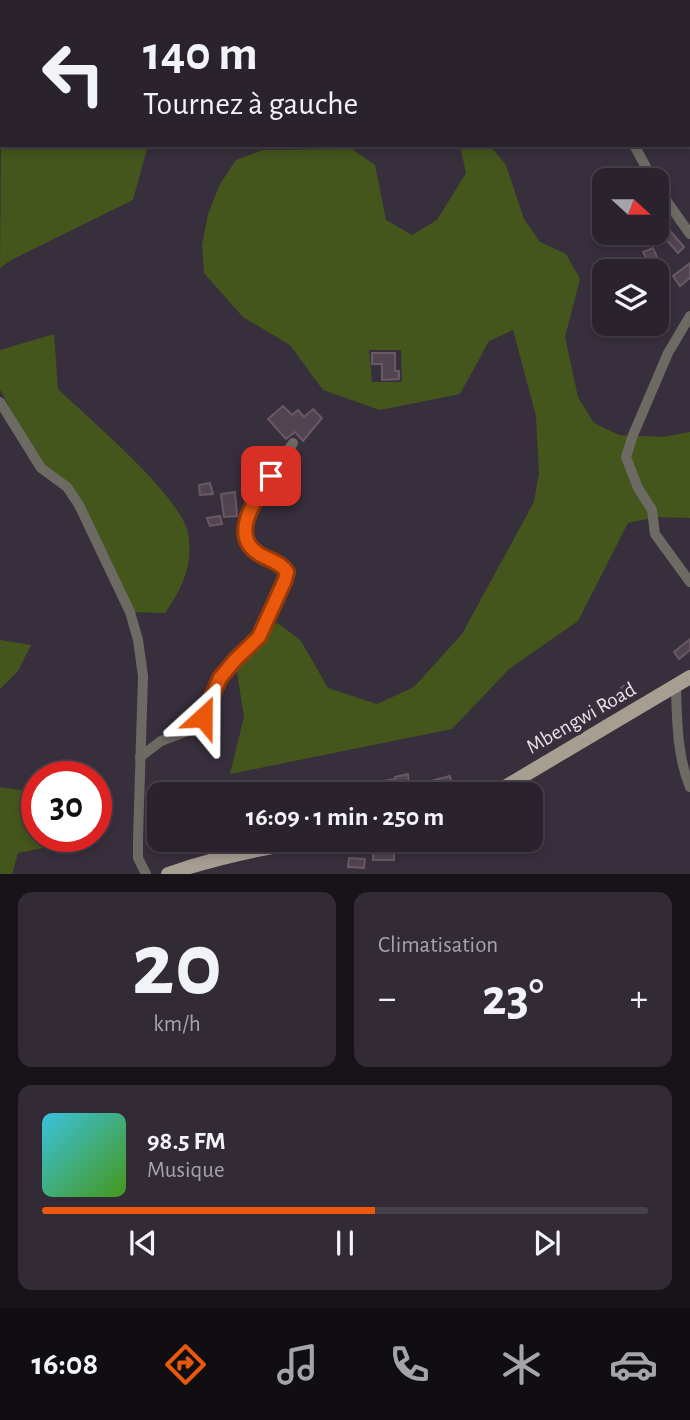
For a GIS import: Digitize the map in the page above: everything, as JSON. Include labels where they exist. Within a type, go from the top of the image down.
[{"type":"main road","name":"Mbengwi Road","points":[[514,782],[690,677]]},
{"type":"main road","points":[[168,874],[215,858],[244,852]]},
{"type":"street","points":[[635,147],[646,168]]},
{"type":"street","points":[[669,204],[690,234]]},
{"type":"street","points":[[690,316],[668,353],[626,457],[638,488],[652,510],[655,534],[690,582]]},
{"type":"street","points":[[0,402],[41,468],[67,488],[79,505],[130,612],[138,640],[143,676],[138,859],[146,874]]},
{"type":"street","points":[[140,757],[162,741],[196,728],[220,678],[259,637],[287,572],[284,567],[256,553],[246,540],[245,521],[253,502],[293,443]]},
{"type":"street","points":[[676,687],[678,732],[690,787]]},
{"type":"green space","points":[[1,147],[147,147],[133,200],[11,260],[0,268]]},
{"type":"green space","points":[[460,147],[492,147],[506,165],[524,219],[540,242],[566,254],[580,279],[565,337],[578,397],[594,423],[619,435],[663,437],[690,432],[690,518],[655,517],[628,523],[578,621],[509,669],[452,729],[230,774],[244,717],[235,660],[251,632],[278,623],[301,641],[328,688],[377,704],[414,687],[462,634],[534,502],[539,473],[536,416],[513,330],[489,341],[460,394],[380,410],[323,390],[290,345],[243,317],[204,273],[202,245],[208,214],[220,184],[236,160],[263,150],[352,149],[375,165],[386,220],[412,235],[437,220],[466,173]],"holes":[[[369,350],[401,350],[402,382],[372,382]]]},
{"type":"green space","points":[[54,334],[58,389],[151,478],[169,499],[188,533],[188,566],[177,595],[165,613],[130,612],[79,505],[41,468],[0,389],[0,350]]},
{"type":"green space","points":[[0,640],[31,645],[18,671],[0,689]]},
{"type":"green space","points":[[0,787],[21,790],[23,852],[18,853],[12,874],[0,874]]},
{"type":"building","points":[[671,232],[684,247],[678,253],[669,243]]},
{"type":"building","points":[[653,248],[658,259],[646,259],[643,252]]},
{"type":"building","points":[[690,263],[690,278],[680,286],[673,276]]},
{"type":"building","points":[[372,353],[395,353],[395,371],[399,371],[399,379],[382,380],[382,364],[372,364]]},
{"type":"building","points":[[283,406],[292,415],[298,410],[304,417],[313,409],[322,418],[303,441],[295,432],[286,439],[268,419]]},
{"type":"building","points":[[210,483],[213,494],[200,495],[199,485]]},
{"type":"building","points":[[235,492],[237,516],[224,517],[221,494]]},
{"type":"building","points":[[220,516],[222,524],[210,526],[207,518]]},
{"type":"building","points":[[690,639],[690,650],[679,659],[674,652]]},
{"type":"building","points":[[627,683],[633,690],[617,703],[613,698]]},
{"type":"building","points":[[408,774],[409,782],[377,782],[395,779]]},
{"type":"building","points":[[450,776],[452,782],[427,782]]},
{"type":"building","points":[[373,852],[394,852],[394,860],[373,860]]},
{"type":"building","points":[[349,858],[365,859],[364,868],[348,867]]},
{"type":"route","points":[[203,717],[220,678],[259,637],[285,580],[287,572],[284,567],[256,553],[246,540],[245,521],[253,502],[271,476]]}]
